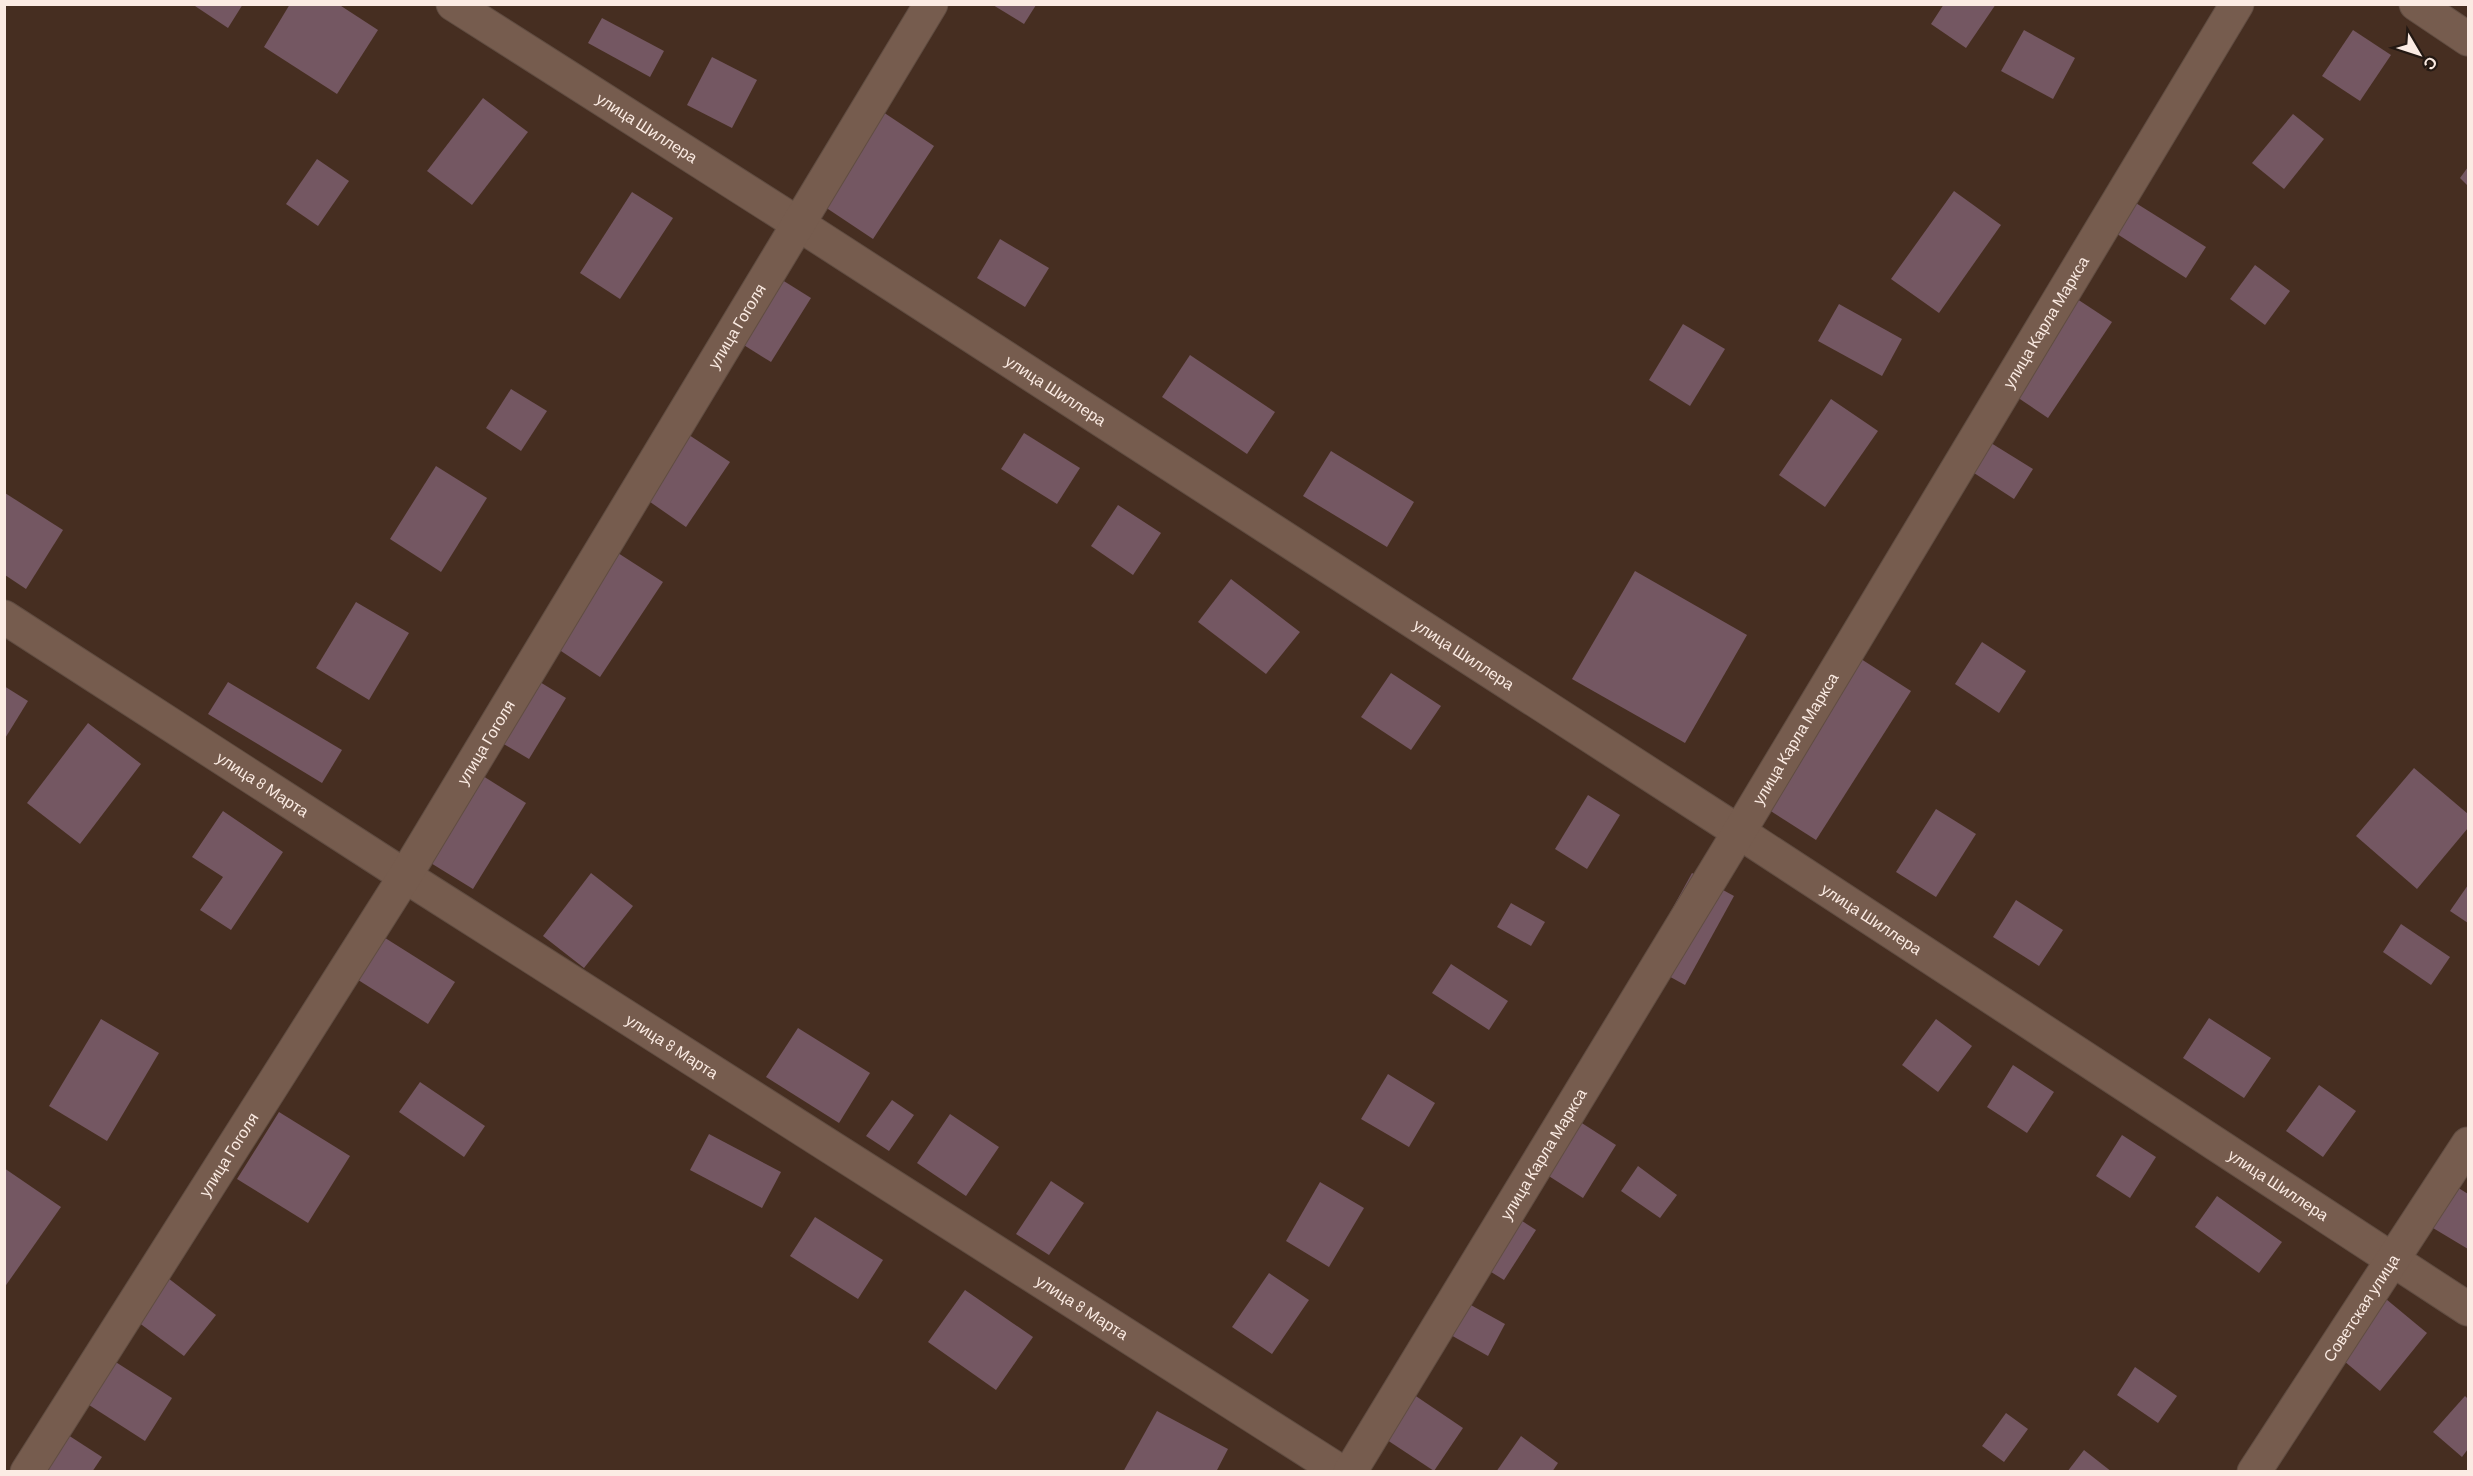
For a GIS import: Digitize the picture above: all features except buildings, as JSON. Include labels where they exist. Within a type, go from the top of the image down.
[{"type":"street","name":"улица Шиллера","points":[[453,4],[800,225],[1739,832],[2469,1310]]},
{"type":"street","name":"улица Гоголя","points":[[27,1472],[405,876],[800,225],[931,4]]},
{"type":"street","name":"улица Карла Маркса","points":[[1350,1472],[1739,832],[2237,4]]},
{"type":"street","points":[[2416,4],[2469,39]]},
{"type":"street","name":"улица 8 Марта","points":[[4,616],[405,876],[1341,1472]]},
{"type":"street","name":"Советская улица","points":[[2254,1472],[2469,1144]]}]
